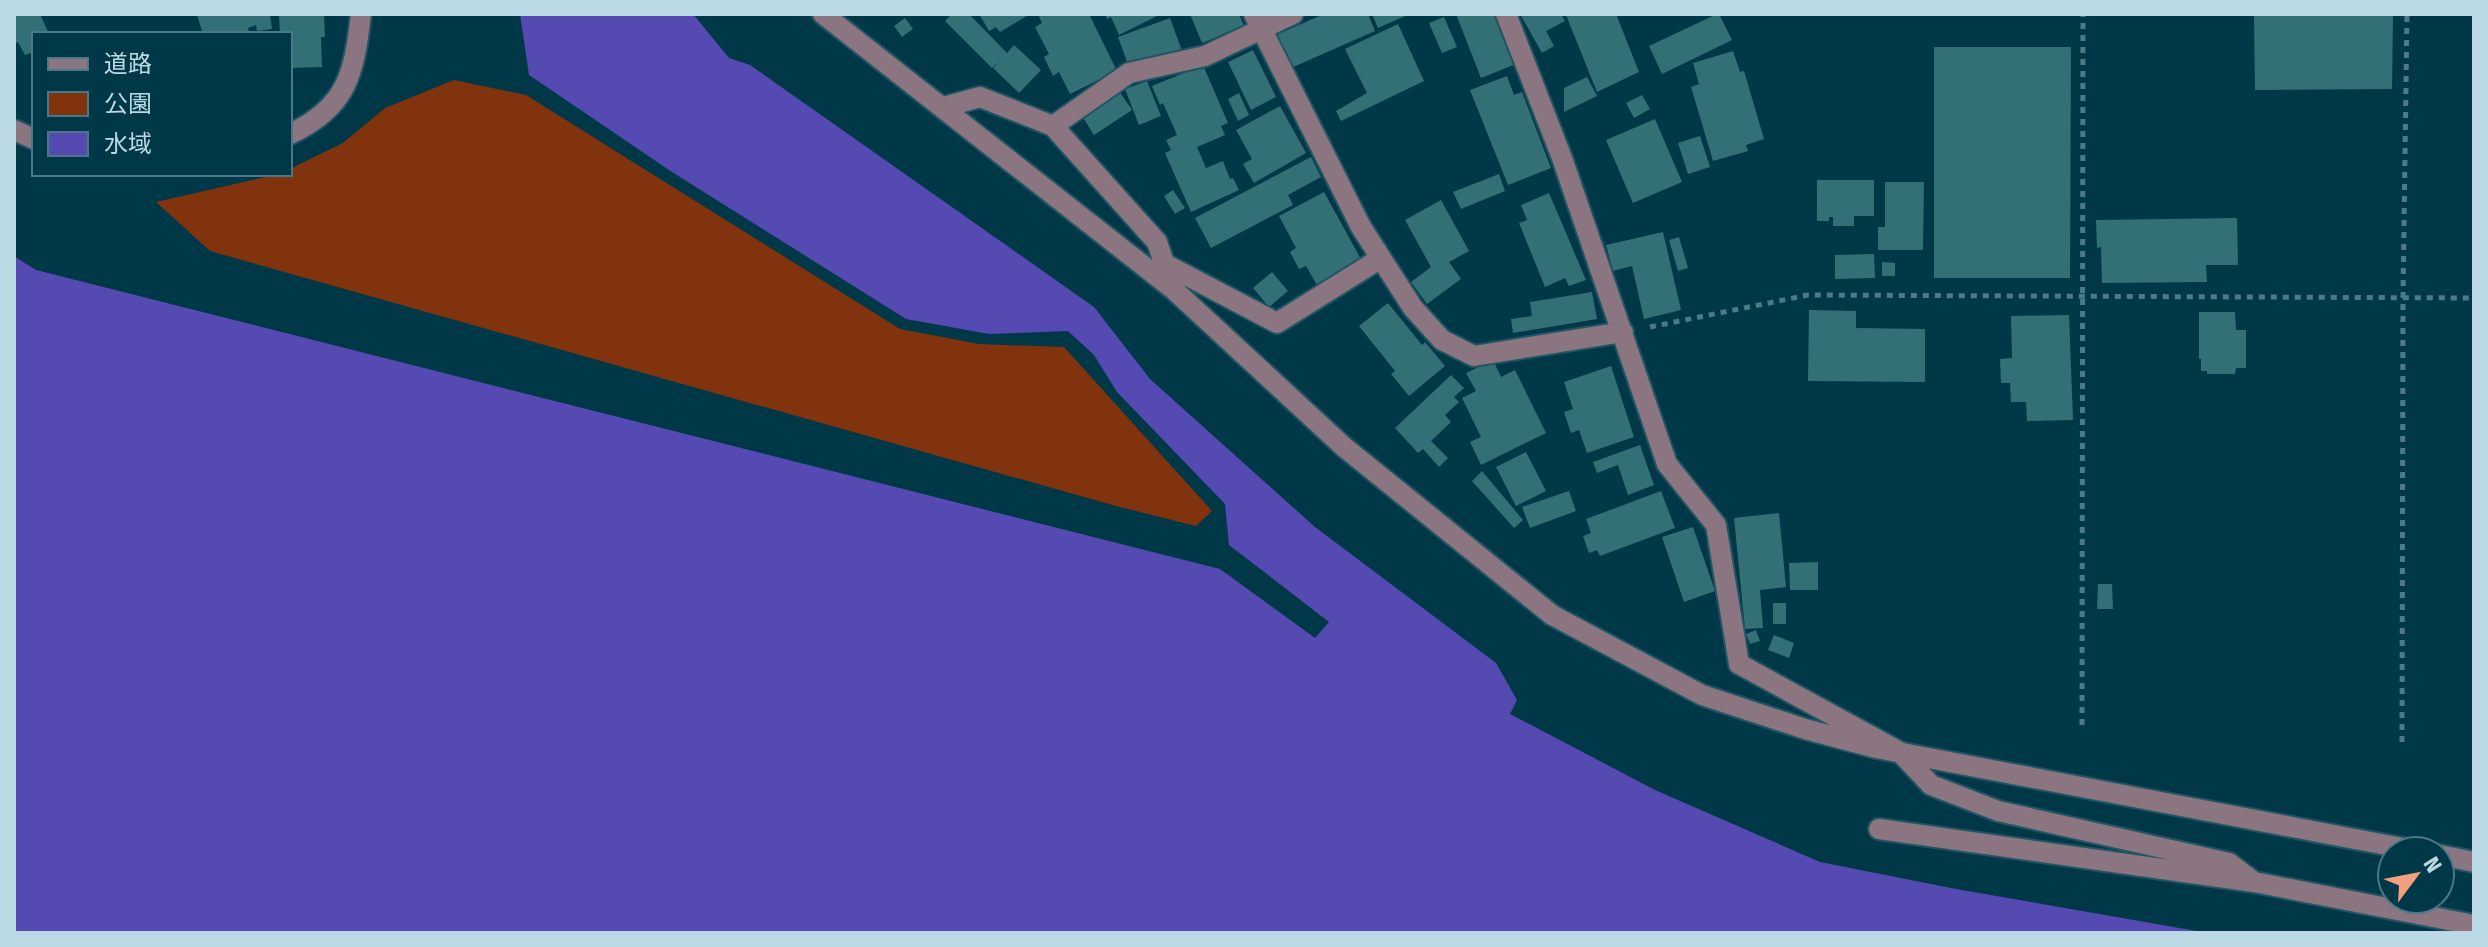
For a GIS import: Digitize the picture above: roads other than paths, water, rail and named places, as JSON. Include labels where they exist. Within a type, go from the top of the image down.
[{"type":"street","points":[[292,133],[314,123],[331,108],[345,87],[356,50],[361,14]]},
{"type":"street","points":[[823,14],[1173,289],[1344,447],[1552,615],[1702,695],[1805,729],[1900,752],[2376,843]]},
{"type":"street","points":[[1053,126],[1129,73],[1205,56],[1257,21],[1293,14]]},
{"type":"street","points":[[1506,14],[1562,158],[1667,464],[1716,525],[1739,664],[1900,752],[1931,785],[1998,811],[2229,863],[2254,882]]},
{"type":"street","points":[[1257,21],[1361,227],[1413,308],[1442,340],[1474,356],[1623,332]]},
{"type":"street","points":[[944,107],[980,97],[1053,126],[1157,242],[1173,289]]},
{"type":"street","points":[[1165,264],[1277,323],[1381,258]]},
{"type":"street","points":[[1879,829],[2254,882],[2474,925]]},
{"type":"water","points":[[520,14],[693,14],[729,58],[750,65],[1094,307],[1150,379],[1315,527],[1496,663],[1517,700],[1510,714],[1655,790],[1820,862],[2208,933],[14,933],[14,256],[36,270],[1220,569],[1315,638],[1329,622],[1229,545],[1225,504],[1117,392],[1094,355],[1068,331],[989,334],[906,319],[672,172],[529,75]]}]
